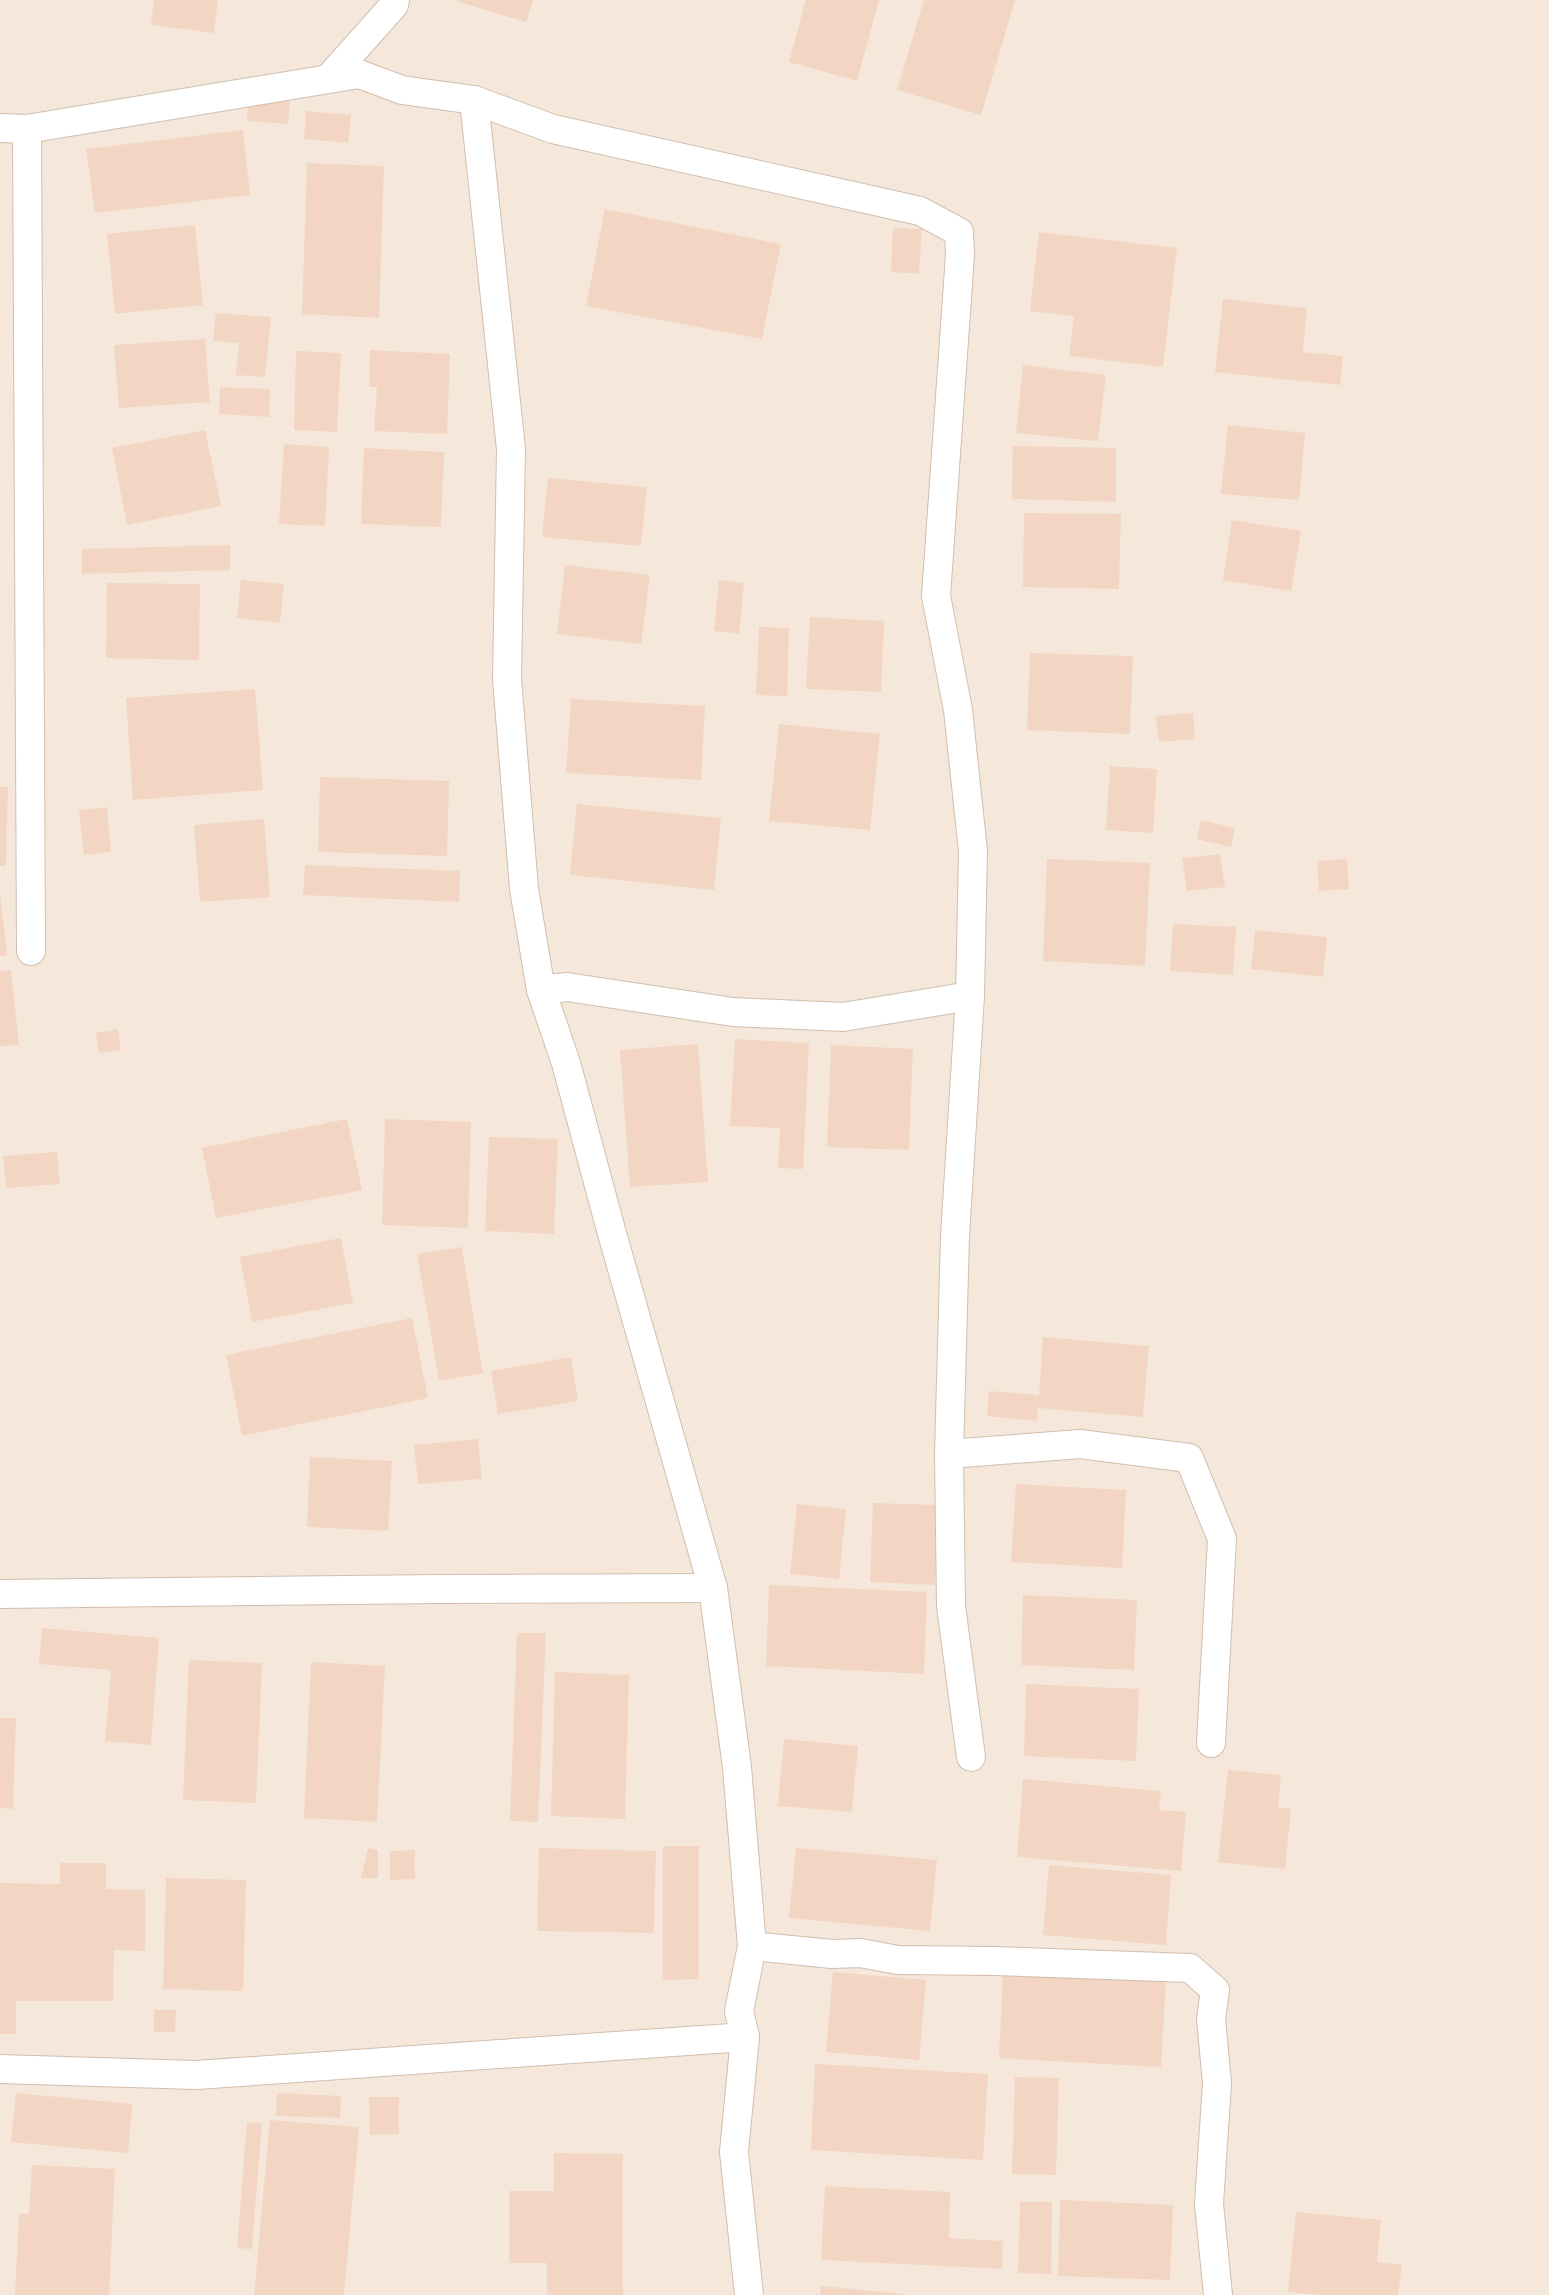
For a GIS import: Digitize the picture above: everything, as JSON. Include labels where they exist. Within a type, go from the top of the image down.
[{"type":"street","points":[[328,79],[394,5],[395,0]]},
{"type":"street","points":[[31,950],[13,128],[359,74],[402,90],[474,100],[553,129],[920,210],[958,232],[960,255],[936,596],[958,710],[973,851],[970,996],[954,1236],[948,1454],[951,1606],[972,1757]]},
{"type":"street","points":[[474,100],[511,449],[507,679],[524,889],[541,990],[566,1063],[611,1230],[713,1588],[736,1767],[752,1946],[739,2011],[745,2037],[734,2152],[749,2295]]},
{"type":"street","points":[[541,990],[567,986],[733,1012],[843,1017],[970,996]]},
{"type":"street","points":[[948,1454],[1080,1444],[1189,1458],[1222,1539],[1211,1743]]},
{"type":"street","points":[[0,1594],[450,1588],[713,1588]]},
{"type":"street","points":[[752,1946],[832,1954],[860,1953],[898,1960],[994,1961],[1190,1968],[1215,1990],[1211,2019],[1217,2083],[1209,2204],[1218,2295]]},
{"type":"street","points":[[0,2069],[196,2075],[745,2037]]},
{"type":"shaded area","points":[[0,0],[1549,0],[1549,2295],[0,2295]]},
{"type":"building","points":[[154,0],[218,0],[214,33],[151,25]]},
{"type":"building","points":[[453,0],[533,0],[526,22]]},
{"type":"building","points":[[806,0],[879,0],[857,81],[789,62]]},
{"type":"building","points":[[924,0],[1015,0],[981,115],[897,90]]},
{"type":"building","points":[[249,94],[290,97],[288,124],[247,121]]},
{"type":"building","points":[[306,111],[351,115],[348,143],[304,139]]},
{"type":"building","points":[[243,130],[250,195],[95,213],[86,149]]},
{"type":"building","points":[[307,163],[384,166],[379,318],[302,314]]},
{"type":"building","points":[[605,209],[781,244],[762,339],[586,306]]},
{"type":"building","points":[[195,225],[203,305],[115,314],[107,234]]},
{"type":"building","points":[[893,228],[922,229],[919,274],[891,272]]},
{"type":"building","points":[[1039,232],[1177,248],[1163,367],[1069,356],[1074,316],[1030,311]]},
{"type":"building","points":[[1223,299],[1307,308],[1303,352],[1343,356],[1340,385],[1215,372]]},
{"type":"building","points":[[216,313],[271,317],[265,377],[236,375],[239,343],[213,341]]},
{"type":"building","points":[[205,339],[210,402],[119,408],[114,345]]},
{"type":"building","points":[[370,350],[450,354],[447,434],[374,431],[377,387],[369,387]]},
{"type":"building","points":[[296,351],[341,353],[337,432],[294,430]]},
{"type":"building","points":[[1023,365],[1106,375],[1098,441],[1016,433]]},
{"type":"building","points":[[220,387],[270,389],[269,417],[219,414]]},
{"type":"building","points":[[1228,425],[1305,433],[1299,500],[1221,494]]},
{"type":"building","points":[[205,430],[221,506],[127,525],[112,448]]},
{"type":"building","points":[[284,444],[329,447],[325,526],[279,524]]},
{"type":"building","points":[[1013,446],[1116,448],[1116,502],[1012,499]]},
{"type":"building","points":[[364,448],[444,452],[441,527],[361,524]]},
{"type":"building","points":[[548,478],[647,487],[641,546],[542,537]]},
{"type":"building","points":[[1024,513],[1121,514],[1119,589],[1023,587]]},
{"type":"building","points":[[1232,520],[1301,531],[1291,591],[1223,580]]},
{"type":"building","points":[[230,545],[230,570],[82,574],[82,549]]},
{"type":"building","points":[[565,565],[650,575],[641,644],[557,634]]},
{"type":"building","points":[[241,580],[284,584],[280,623],[237,618]]},
{"type":"building","points":[[719,580],[744,583],[739,634],[714,631]]},
{"type":"building","points":[[107,583],[200,584],[199,660],[106,658]]},
{"type":"building","points":[[810,617],[884,621],[881,692],[806,689]]},
{"type":"building","points":[[759,627],[789,628],[787,696],[756,695]]},
{"type":"building","points":[[1030,653],[1133,656],[1130,734],[1027,730]]},
{"type":"building","points":[[255,689],[263,790],[133,800],[126,698]]},
{"type":"building","points":[[571,699],[705,706],[701,780],[566,773]]},
{"type":"building","points":[[1193,713],[1195,739],[1159,742],[1156,716]]},
{"type":"building","points":[[779,724],[880,734],[870,830],[769,821]]},
{"type":"building","points":[[1110,766],[1157,769],[1153,833],[1106,830]]},
{"type":"building","points":[[320,777],[449,781],[447,856],[318,852]]},
{"type":"building","points":[[0,787],[8,787],[6,866],[0,866]]},
{"type":"building","points":[[577,804],[721,818],[714,890],[570,875]]},
{"type":"building","points":[[107,807],[111,852],[84,855],[79,810]]},
{"type":"building","points":[[264,819],[270,897],[200,902],[194,825]]},
{"type":"building","points":[[1201,820],[1235,828],[1231,847],[1197,839]]},
{"type":"building","points":[[1220,854],[1225,887],[1187,891],[1182,858]]},
{"type":"building","points":[[1047,859],[1150,863],[1145,966],[1043,961]]},
{"type":"building","points":[[1347,859],[1349,889],[1319,891],[1317,861]]},
{"type":"building","points":[[305,865],[460,871],[459,902],[303,895]]},
{"type":"building","points":[[0,892],[7,955],[0,956]]},
{"type":"building","points":[[1173,924],[1236,927],[1233,975],[1170,971]]},
{"type":"building","points":[[1255,930],[1327,937],[1323,977],[1251,969]]},
{"type":"building","points":[[11,970],[19,1045],[0,1046],[0,971]]},
{"type":"building","points":[[118,1029],[121,1050],[99,1053],[96,1033]]},
{"type":"building","points":[[735,1039],[809,1043],[803,1169],[778,1168],[780,1128],[730,1126]]},
{"type":"building","points":[[698,1044],[708,1182],[630,1187],[620,1050]]},
{"type":"building","points":[[831,1045],[913,1049],[909,1150],[827,1147]]},
{"type":"building","points":[[347,1119],[362,1190],[216,1218],[202,1148]]},
{"type":"building","points":[[385,1119],[471,1122],[468,1228],[382,1225]]},
{"type":"building","points":[[489,1137],[558,1139],[554,1234],[485,1231]]},
{"type":"building","points":[[57,1152],[60,1184],[6,1188],[3,1156]]},
{"type":"building","points":[[341,1238],[353,1303],[252,1322],[240,1257]]},
{"type":"building","points":[[462,1247],[483,1373],[439,1381],[417,1254]]},
{"type":"building","points":[[412,1318],[428,1398],[242,1436],[226,1355]]},
{"type":"building","points":[[1043,1337],[1149,1346],[1143,1417],[1038,1408],[1037,1421],[987,1416],[989,1391],[1039,1395]]},
{"type":"building","points":[[571,1357],[578,1401],[498,1414],[491,1371]]},
{"type":"building","points":[[478,1439],[482,1479],[418,1484],[414,1445]]},
{"type":"building","points":[[310,1457],[392,1461],[388,1531],[307,1527]]},
{"type":"building","points":[[1016,1484],[1126,1490],[1122,1568],[1011,1562]]},
{"type":"building","points":[[873,1503],[938,1505],[935,1585],[870,1582]]},
{"type":"building","points":[[797,1504],[846,1509],[839,1579],[790,1574]]},
{"type":"building","points":[[769,1585],[927,1592],[924,1674],[766,1666]]},
{"type":"building","points":[[1023,1595],[1137,1600],[1134,1670],[1021,1665]]},
{"type":"building","points":[[42,1628],[159,1638],[151,1745],[105,1741],[111,1670],[39,1664]]},
{"type":"building","points":[[517,1633],[546,1633],[538,1822],[510,1821]]},
{"type":"building","points":[[189,1660],[262,1663],[256,1803],[183,1800]]},
{"type":"building","points":[[311,1662],[385,1666],[377,1822],[304,1818]]},
{"type":"building","points":[[555,1672],[629,1675],[625,1819],[551,1816]]},
{"type":"building","points":[[1026,1684],[1139,1689],[1136,1761],[1024,1756]]},
{"type":"building","points":[[0,1718],[16,1718],[13,1809],[0,1808]]},
{"type":"building","points":[[784,1739],[858,1746],[852,1812],[778,1806]]},
{"type":"building","points":[[1228,1770],[1281,1775],[1278,1807],[1291,1809],[1285,1869],[1218,1862]]},
{"type":"building","points":[[1023,1779],[1161,1791],[1159,1810],[1186,1812],[1181,1871],[1017,1857]]},
{"type":"building","points":[[663,1846],[699,1846],[699,1979],[663,1980]]},
{"type":"building","points":[[368,1848],[378,1850],[378,1878],[361,1878]]},
{"type":"building","points":[[539,1848],[656,1851],[654,1933],[537,1931]]},
{"type":"building","points":[[796,1848],[937,1860],[930,1931],[789,1918]]},
{"type":"building","points":[[415,1850],[415,1879],[390,1880],[390,1851]]},
{"type":"building","points":[[60,1863],[106,1863],[106,1889],[145,1890],[145,1951],[114,1950],[113,2001],[16,2001],[16,2034],[0,2034],[0,1883],[60,1884]]},
{"type":"building","points":[[1049,1865],[1171,1875],[1166,1945],[1043,1935]]},
{"type":"building","points":[[166,1878],[246,1880],[243,1991],[163,1989]]},
{"type":"building","points":[[1003,1971],[1166,1980],[1161,2067],[999,2058]]},
{"type":"building","points":[[833,1972],[926,1980],[919,2060],[826,2052]]},
{"type":"building","points":[[154,2010],[176,2010],[175,2032],[154,2032]]},
{"type":"building","points":[[815,2064],[988,2074],[983,2160],[811,2150]]},
{"type":"building","points":[[1015,2077],[1059,2078],[1056,2175],[1012,2174]]},
{"type":"building","points":[[16,2093],[132,2104],[128,2153],[11,2142]]},
{"type":"building","points":[[277,2093],[341,2096],[340,2118],[276,2116]]},
{"type":"building","points":[[369,2097],[399,2097],[399,2134],[370,2135]]},
{"type":"building","points":[[270,2120],[359,2127],[344,2295],[254,2295]]},
{"type":"building","points":[[247,2122],[262,2123],[252,2249],[237,2248]]},
{"type":"building","points":[[554,2153],[623,2154],[623,2295],[547,2295],[547,2263],[509,2263],[509,2191],[554,2191]]},
{"type":"building","points":[[32,2165],[115,2169],[109,2295],[15,2295],[19,2214],[29,2214]]},
{"type":"building","points":[[825,2186],[950,2192],[949,2238],[1003,2241],[1002,2269],[821,2260]]},
{"type":"building","points":[[1060,2200],[1173,2205],[1170,2280],[1058,2276]]},
{"type":"building","points":[[1020,2202],[1052,2202],[1051,2274],[1018,2273]]},
{"type":"building","points":[[1296,2212],[1381,2220],[1377,2262],[1402,2265],[1398,2295],[1321,2295],[1288,2292]]},
{"type":"building","points":[[821,2286],[903,2294],[903,2295],[820,2295]]}]
